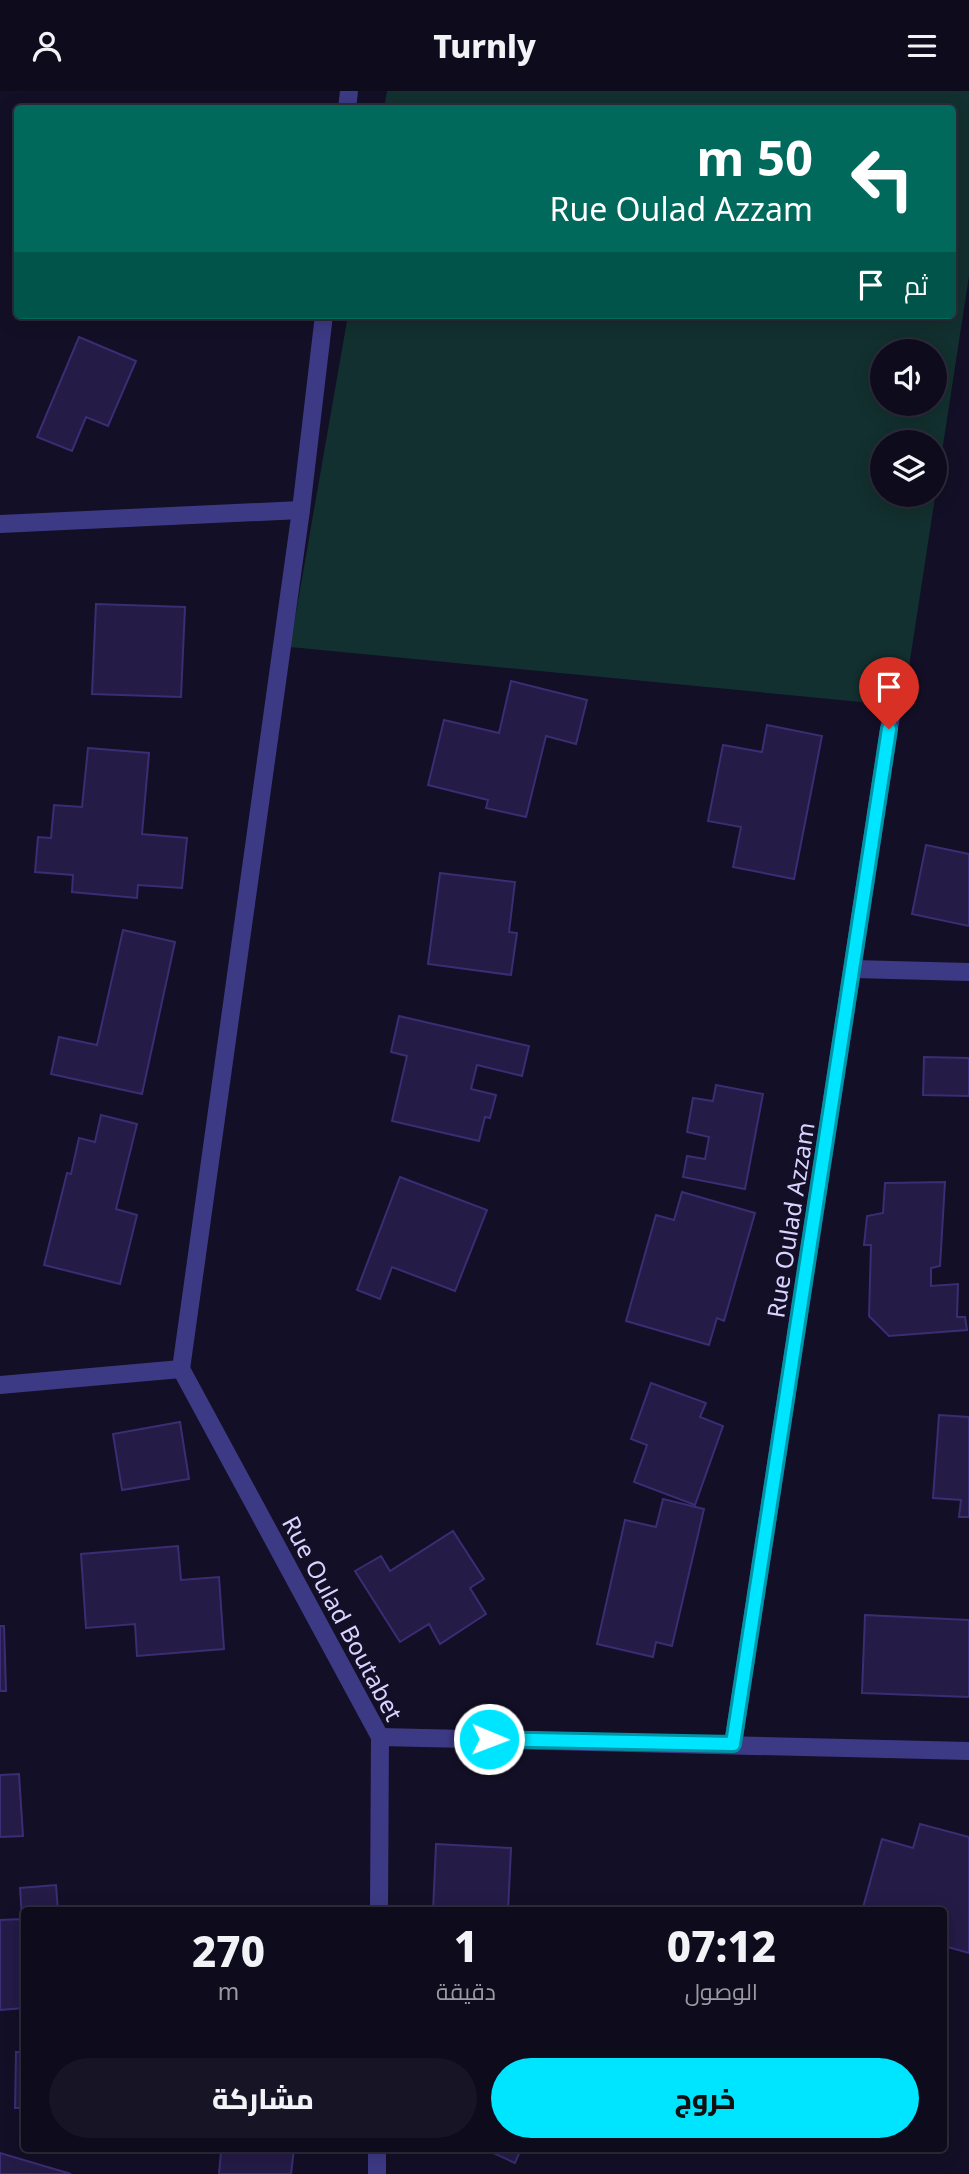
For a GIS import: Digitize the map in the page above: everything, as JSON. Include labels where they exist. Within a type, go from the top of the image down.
[{"type":"street","points":[[0,1385],[181,1369],[301,510],[324,319]]},
{"type":"street","points":[[0,524],[301,510]]},
{"type":"street","name":"Rue Oulad Azzam","points":[[733,1744],[892,703]]},
{"type":"street","points":[[853,969],[969,972]]},
{"type":"street","name":"Rue Oulad Boutabet","points":[[181,1369],[380,1737],[379,1907]]},
{"type":"street","points":[[380,1737],[969,1751]]},
{"type":"street","points":[[377,2152],[377,2174]]},
{"type":"green space","points":[[387,91],[969,91],[969,276],[945,430],[870,430],[870,507],[934,507],[903,706],[290,647],[347,319],[956,319],[956,105],[385,105]]},
{"type":"building","points":[[79,337],[136,361],[108,426],[86,417],[72,451],[37,437]]},
{"type":"building","points":[[96,604],[185,607],[181,697],[92,694]]},
{"type":"building","points":[[511,681],[587,700],[576,744],[546,736],[526,817],[486,808],[488,800],[428,785],[444,720],[499,733]]},
{"type":"building","points":[[767,725],[822,736],[794,879],[733,867],[741,827],[708,821],[723,745],[762,752]]},
{"type":"building","points":[[88,748],[149,753],[142,834],[187,838],[182,888],[138,885],[137,898],[72,892],[73,875],[35,872],[38,837],[51,838],[54,805],[82,807]]},
{"type":"building","points":[[926,845],[969,854],[969,926],[912,914]]},
{"type":"building","points":[[440,873],[515,882],[509,932],[517,933],[511,975],[428,964]]},
{"type":"building","points":[[123,930],[175,942],[142,1094],[51,1074],[59,1037],[97,1045]]},
{"type":"building","points":[[399,1016],[529,1046],[522,1076],[477,1065],[471,1089],[496,1095],[490,1118],[485,1117],[479,1141],[392,1121],[407,1056],[391,1052]]},
{"type":"building","points":[[924,1057],[969,1058],[969,1096],[923,1095]]},
{"type":"building","points":[[716,1085],[763,1094],[745,1189],[683,1177],[687,1156],[705,1159],[709,1137],[687,1132],[693,1098],[713,1101]]},
{"type":"building","points":[[101,1115],[137,1124],[116,1209],[137,1215],[120,1284],[44,1265],[67,1173],[71,1174],[79,1138],[95,1142]]},
{"type":"building","points":[[400,1177],[487,1210],[455,1291],[392,1267],[380,1299],[357,1290]]},
{"type":"building","points":[[945,1182],[940,1266],[931,1268],[931,1286],[958,1284],[957,1317],[965,1317],[967,1330],[889,1336],[869,1316],[871,1245],[864,1245],[867,1216],[883,1213],[885,1183]]},
{"type":"building","points":[[682,1192],[755,1213],[724,1321],[717,1318],[709,1345],[626,1321],[656,1215],[674,1220]]},
{"type":"building","points":[[651,1383],[706,1403],[700,1417],[723,1426],[695,1505],[634,1482],[647,1445],[631,1439]]},
{"type":"building","points":[[939,1415],[969,1417],[969,1517],[959,1517],[961,1500],[933,1498]]},
{"type":"building","points":[[180,1422],[189,1479],[122,1490],[113,1434]]},
{"type":"building","points":[[663,1499],[704,1509],[672,1646],[656,1642],[653,1657],[597,1644],[625,1520],[656,1527]]},
{"type":"building","points":[[453,1531],[484,1579],[470,1588],[486,1614],[440,1644],[429,1624],[400,1642],[355,1571],[381,1556],[390,1571]]},
{"type":"building","points":[[178,1546],[181,1580],[219,1577],[224,1649],[137,1656],[135,1624],[86,1628],[81,1554]]},
{"type":"building","points":[[865,1615],[969,1620],[969,1697],[862,1693]]},
{"type":"building","points":[[0,1626],[4,1626],[6,1691],[0,1691]]},
{"type":"building","points":[[19,1774],[23,1836],[0,1837],[0,1775]]},
{"type":"building","points":[[920,1824],[969,1837],[969,1953],[947,1947],[947,1907],[863,1907],[882,1839],[913,1848]]},
{"type":"building","points":[[436,1844],[511,1848],[508,1907],[433,1907]]},
{"type":"building","points":[[56,1885],[58,1907],[21,1907],[20,1888]]},
{"type":"building","points":[[21,1919],[21,2008],[0,2010],[0,1920]]},
{"type":"building","points":[[16,2052],[21,2052],[21,2108],[15,2108]]},
{"type":"building","points":[[221,2152],[294,2152],[291,2174],[219,2174]]},
{"type":"building","points":[[491,2152],[520,2152],[515,2163]]},
{"type":"building","points":[[0,2153],[71,2174],[0,2174]]},
{"type":"route","points":[[489,1739],[733,1744],[889,729]]}]
